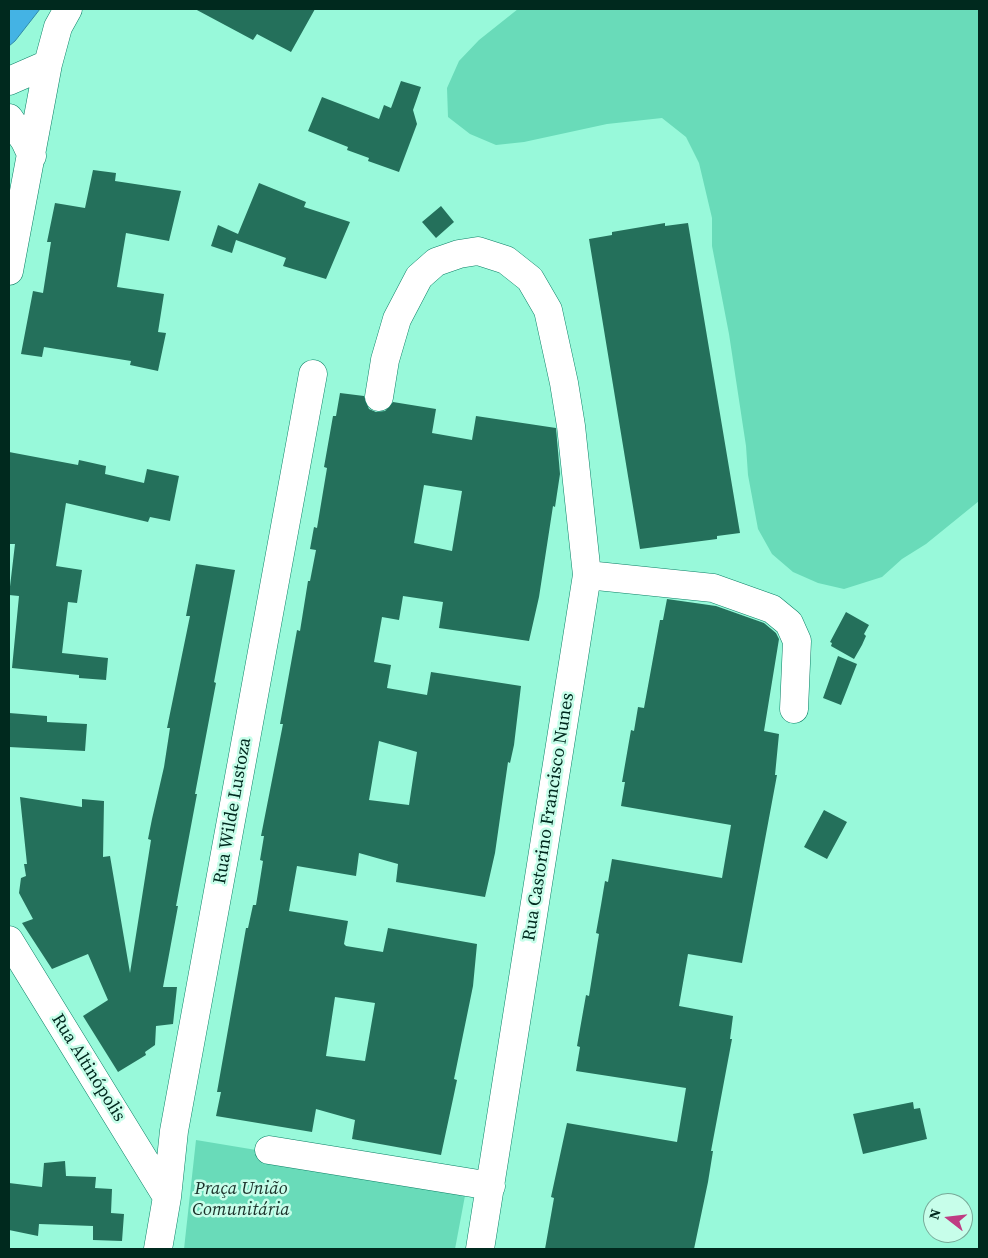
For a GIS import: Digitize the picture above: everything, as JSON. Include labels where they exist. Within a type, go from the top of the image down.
[{"type":"street","points":[[9,271],[48,64],[58,27],[68,9]]},
{"type":"street","points":[[9,81],[48,64]]},
{"type":"street","points":[[9,118],[25,141],[32,156]]},
{"type":"street","name":"Rua Castorino Francisco Nunes","points":[[380,397],[385,360],[397,319],[419,277],[436,262],[459,254],[478,251],[506,260],[530,279],[548,310],[564,383],[571,426],[586,575],[480,1249]]},
{"type":"street","name":"Rua Wilde Lustoza","points":[[158,1249],[167,1197],[174,1131],[313,374]]},
{"type":"street","points":[[586,575],[713,588],[772,609],[789,623],[797,641],[794,709]]},
{"type":"street","name":"Rua Altinópolis","points":[[9,940],[167,1197]]},
{"type":"street","points":[[269,1150],[491,1186]]},
{"type":"green space","points":[[518,9],[979,9],[979,501],[926,544],[902,559],[882,577],[844,589],[818,583],[793,572],[772,554],[758,529],[748,475],[746,446],[729,334],[712,246],[712,218],[699,163],[686,137],[662,118],[607,124],[524,142],[496,145],[470,134],[448,117],[447,88],[459,61],[479,40]]},
{"type":"green space","name":"Praça União Comunitária","points":[[196,1140],[467,1185],[455,1249],[184,1249]]},
{"type":"water","points":[[9,9],[40,9],[9,46]]},
{"type":"building","points":[[195,9],[315,9],[291,52],[257,34],[253,40]]},
{"type":"building","points":[[401,81],[421,87],[413,110],[417,124],[399,172],[368,161],[369,158],[347,150],[348,147],[308,131],[322,97],[379,119],[384,105],[391,108]]},
{"type":"building","points":[[93,170],[116,173],[115,181],[181,191],[169,241],[126,233],[117,287],[164,294],[158,332],[166,333],[158,371],[130,365],[131,361],[44,347],[42,357],[21,354],[33,291],[43,293],[51,242],[47,242],[55,203],[85,208]]},
{"type":"building","points":[[259,183],[306,202],[304,207],[350,222],[326,279],[283,266],[286,258],[236,240],[232,253],[211,246],[218,225],[238,234]]},
{"type":"building","points":[[441,206],[454,222],[436,238],[422,222]]},
{"type":"building","points":[[665,223],[665,226],[688,223],[740,533],[717,536],[717,539],[640,549],[589,239],[612,235],[612,232]]},
{"type":"building","points":[[340,393],[364,396],[369,409],[376,412],[385,411],[393,402],[436,409],[432,433],[472,440],[476,416],[556,428],[560,474],[555,507],[553,506],[539,597],[529,641],[439,628],[443,602],[403,596],[399,620],[382,617],[374,662],[391,665],[387,688],[427,695],[431,672],[521,686],[514,745],[510,763],[508,762],[495,853],[485,897],[396,882],[398,864],[359,853],[356,876],[297,866],[289,911],[348,921],[344,944],[346,946],[383,952],[388,928],[477,944],[473,986],[454,1079],[457,1080],[441,1155],[352,1139],[355,1120],[316,1109],[312,1132],[216,1116],[221,1092],[217,1092],[246,928],[248,928],[253,905],[256,905],[263,861],[260,860],[264,836],[261,836],[283,724],[280,724],[297,630],[300,631],[308,581],[310,581],[316,550],[310,549],[314,527],[317,528],[327,468],[324,467],[333,416],[336,416]],"holes":[[[424,485],[462,491],[452,551],[414,543]],[[379,741],[417,752],[409,805],[369,800]],[[335,997],[375,1003],[365,1061],[326,1056]]]},
{"type":"building","points":[[9,452],[78,465],[79,460],[106,466],[105,474],[144,483],[147,469],[179,476],[170,521],[150,517],[148,522],[66,503],[56,566],[82,570],[77,603],[68,602],[62,653],[108,658],[106,680],[79,678],[79,675],[12,668],[19,596],[9,595],[15,544],[9,544]]},
{"type":"building","points":[[196,564],[235,570],[214,682],[216,683],[195,794],[197,794],[163,987],[177,987],[173,1024],[156,1026],[155,1045],[145,1052],[146,1055],[118,1072],[83,1016],[108,1000],[88,954],[52,969],[22,923],[33,919],[19,893],[21,878],[26,876],[24,864],[27,864],[20,797],[82,807],[82,799],[104,801],[103,857],[110,856],[130,973],[151,840],[148,839],[164,767],[170,728],[167,728],[190,616],[186,616]]},
{"type":"building","points":[[667,599],[716,606],[764,623],[776,633],[779,639],[764,731],[779,734],[775,775],[777,775],[742,963],[688,954],[679,1006],[733,1016],[730,1039],[732,1039],[711,1151],[713,1151],[708,1182],[694,1249],[545,1249],[554,1198],[551,1197],[567,1123],[677,1142],[686,1088],[576,1071],[580,1047],[577,1046],[586,995],[589,996],[599,934],[596,933],[605,881],[608,882],[612,859],[722,878],[731,825],[621,806],[625,782],[622,782],[631,730],[634,731],[638,707],[644,708],[660,620],[663,620]]},
{"type":"building","points":[[846,612],[869,625],[864,634],[866,636],[854,659],[831,646],[832,643],[830,642]]},
{"type":"building","points":[[838,656],[857,664],[841,705],[823,698]]},
{"type":"building","points":[[9,713],[47,716],[47,722],[87,724],[85,751],[9,747]]},
{"type":"building","points":[[824,810],[847,822],[827,859],[804,847]]},
{"type":"building","points":[[913,1102],[914,1109],[920,1108],[927,1139],[863,1154],[853,1114]]},
{"type":"building","points":[[65,1161],[66,1176],[96,1177],[95,1188],[112,1189],[111,1213],[124,1214],[122,1241],[93,1240],[93,1226],[39,1224],[38,1236],[9,1230],[9,1183],[42,1187],[44,1163]]}]
